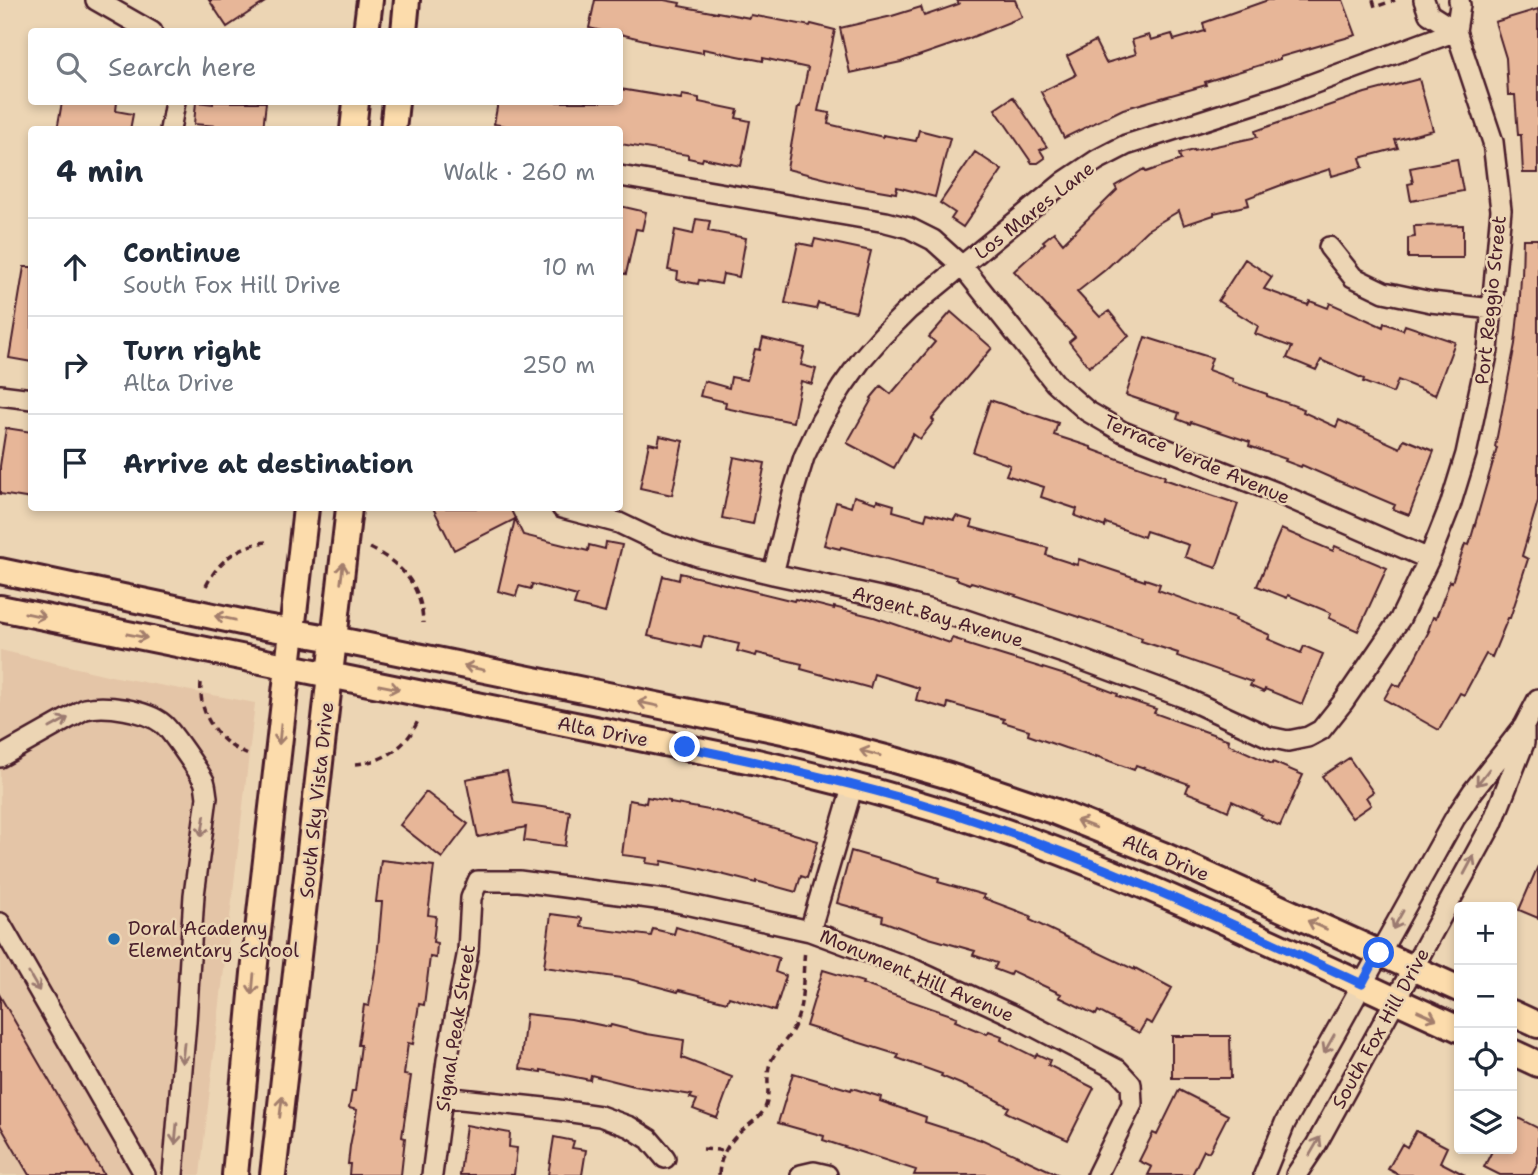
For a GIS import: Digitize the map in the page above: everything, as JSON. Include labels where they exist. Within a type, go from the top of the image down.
[{"type":"main road","points":[[366,28],[370,0]]},
{"type":"main road","points":[[404,28],[408,0]]},
{"type":"main road","points":[[353,126],[356,105]]},
{"type":"main road","points":[[393,126],[396,105]]},
{"type":"main road","points":[[235,1175],[258,931],[306,511]]},
{"type":"main road","name":"South Sky Vista Drive","points":[[273,1175],[349,511]]},
{"type":"main road","name":"Alta Drive","points":[[0,571],[783,732],[938,773],[1106,831],[1454,987]]},
{"type":"main road","name":"Alta Drive","points":[[0,608],[757,762],[932,807],[1036,842],[1189,905],[1457,1028]]},
{"type":"main road","points":[[1517,1016],[1538,1026]]},
{"type":"main road","points":[[1517,1054],[1538,1064]]},
{"type":"street","points":[[96,0],[145,28]]},
{"type":"street","points":[[1424,0],[1429,15],[1456,31]]},
{"type":"street","name":"Port Reggio Street","points":[[1308,737],[1321,730],[1344,702],[1400,619],[1429,559],[1450,506],[1466,454],[1488,350],[1501,210],[1493,142],[1456,31],[1459,0]]},
{"type":"street","name":"Los Mares Lane","points":[[774,574],[804,457],[821,421],[862,359],[908,310],[1064,182],[1126,145],[1285,94],[1456,31]]},
{"type":"street","points":[[171,126],[174,105]]},
{"type":"street","name":"Terrace Verde Avenue","points":[[623,177],[909,228],[933,240],[962,267],[1055,383],[1087,411],[1123,432],[1275,492],[1429,559]]},
{"type":"street","points":[[1329,247],[1353,277],[1384,292],[1431,302],[1492,309]]},
{"type":"street","points":[[0,395],[28,398]]},
{"type":"street","name":"Argent Bay Avenue","points":[[576,511],[619,523],[661,543],[698,556],[894,600],[960,618],[1182,697],[1269,737],[1288,741],[1308,737]]},
{"type":"street","name":"South Fox Hill Drive","points":[[1264,1175],[1285,1123],[1379,953],[1473,790],[1524,726],[1538,699]]},
{"type":"street","points":[[0,757],[85,709],[107,706],[150,716],[165,725],[204,782],[207,797],[194,895],[173,1175]]},
{"type":"street","name":"South Fox Hill Drive","points":[[1296,1175],[1316,1145],[1492,824],[1524,743],[1524,726]]},
{"type":"street","points":[[808,938],[853,785]]},
{"type":"street","name":"Monument Hill Avenue","points":[[478,881],[519,881],[672,901],[915,970],[1010,1014],[1118,1070],[1131,1084],[1132,1104],[1097,1175]]},
{"type":"street","name":"Signal Peak Street","points":[[432,1175],[447,1060],[468,951],[471,898],[478,881]]},
{"type":"street","points":[[0,923],[145,1175]]},
{"type":"street","points":[[443,1097],[600,1116],[630,1127],[649,1139],[665,1158]]},
{"type":"street","points":[[801,1175],[814,1172],[827,1175]]},
{"type":"path","points":[[1373,0],[1375,6],[1395,0]]},
{"type":"path","points":[[206,586],[227,557],[246,547],[266,542]]},
{"type":"path","points":[[370,548],[394,562],[408,576],[418,594],[423,623]]},
{"type":"path","points":[[201,683],[203,706],[217,734],[233,748],[251,756]]},
{"type":"path","points":[[355,764],[372,762],[397,750],[409,737],[419,718]]},
{"type":"path","points":[[719,1175],[723,1152],[757,1118],[768,1100],[769,1066],[797,1021],[808,938]]},
{"type":"path","points":[[703,1149],[723,1152]]},
{"type":"shaded area","name":"Doral Academy Elementary School","points":[[0,650],[111,676],[255,703],[200,1175],[0,1175]]},
{"type":"building","points":[[209,0],[268,0],[227,27]]},
{"type":"building","points":[[595,0],[664,0],[680,3],[679,6],[717,13],[750,18],[751,15],[835,30],[818,111],[830,113],[828,124],[883,137],[916,141],[919,130],[950,138],[935,197],[897,187],[896,193],[855,186],[787,169],[808,68],[763,58],[763,61],[703,49],[703,53],[649,43],[623,35],[623,28],[589,28]]},
{"type":"building","points":[[957,0],[1015,0],[1022,17],[901,62],[850,73],[840,28],[921,7],[924,16],[959,4]]},
{"type":"building","points":[[1268,0],[1343,0],[1356,35],[1205,82],[1206,85],[1123,109],[1064,138],[1041,92],[1076,75],[1067,56],[1095,41],[1106,63],[1136,54],[1132,40],[1149,35],[1151,40],[1172,34],[1174,40],[1205,31],[1203,23]]},
{"type":"building","points":[[1538,9],[1538,173],[1523,173],[1515,95],[1508,95],[1506,58],[1495,22]]},
{"type":"building","points":[[1419,79],[1433,130],[1395,140],[1398,148],[1360,158],[1363,167],[1332,176],[1330,169],[1247,198],[1249,205],[1214,213],[1184,225],[1179,211],[1147,230],[1077,292],[1100,317],[1109,311],[1129,336],[1089,367],[1069,342],[1075,337],[1014,271],[1054,232],[1063,243],[1117,190],[1115,186],[1144,169],[1146,172],[1181,160],[1179,154],[1193,150],[1257,137],[1255,131],[1365,93]]},
{"type":"building","points":[[623,89],[681,99],[682,95],[699,98],[699,102],[738,110],[736,118],[750,121],[741,166],[623,144],[623,126],[494,124],[497,105],[623,105]]},
{"type":"building","points":[[1013,97],[1047,147],[1040,150],[1045,158],[1038,163],[1032,163],[995,109]]},
{"type":"building","points":[[61,105],[117,105],[116,111],[133,114],[131,126],[58,126]]},
{"type":"building","points":[[196,105],[266,105],[263,126],[194,124]]},
{"type":"building","points":[[975,152],[1002,170],[963,227],[951,219],[955,213],[940,203]]},
{"type":"building","points":[[1457,159],[1463,191],[1411,201],[1408,184],[1413,183],[1410,168]]},
{"type":"building","points":[[623,207],[646,212],[642,230],[636,229],[626,274],[623,274]]},
{"type":"building","points":[[696,219],[710,221],[708,231],[746,238],[739,277],[723,274],[721,284],[699,280],[698,284],[677,280],[678,272],[668,270],[675,230],[693,234]]},
{"type":"building","points":[[1463,225],[1463,258],[1408,258],[1408,238],[1415,237],[1414,226]]},
{"type":"building","points":[[815,239],[871,251],[856,312],[818,303],[816,309],[785,303],[798,243],[813,246]]},
{"type":"building","points":[[1523,239],[1538,239],[1538,501],[1522,556],[1528,559],[1510,618],[1492,657],[1486,654],[1464,695],[1460,693],[1439,730],[1384,699],[1393,683],[1400,687],[1429,631],[1433,617],[1436,618],[1465,544],[1469,545],[1497,448],[1495,447],[1519,315]]},
{"type":"building","points":[[1245,259],[1272,277],[1264,289],[1308,305],[1310,301],[1328,308],[1330,303],[1383,327],[1384,323],[1403,330],[1405,325],[1455,342],[1435,395],[1398,380],[1393,393],[1363,382],[1364,379],[1321,360],[1316,370],[1287,358],[1292,347],[1255,334],[1258,326],[1218,301]]},
{"type":"building","points":[[24,267],[28,267],[28,361],[9,358]]},
{"type":"building","points":[[951,312],[992,348],[932,419],[934,421],[920,439],[913,434],[894,468],[847,443],[871,398],[881,386],[891,394],[935,342],[929,337]]},
{"type":"building","points":[[1145,337],[1212,358],[1208,370],[1304,409],[1303,412],[1336,427],[1339,420],[1400,448],[1404,439],[1434,451],[1409,515],[1393,509],[1395,505],[1302,465],[1301,467],[1249,446],[1250,442],[1191,422],[1190,424],[1177,419],[1179,413],[1126,395]]},
{"type":"building","points":[[763,338],[805,348],[801,365],[816,369],[812,384],[801,381],[793,422],[725,408],[726,402],[700,396],[704,381],[729,388],[731,377],[747,380],[755,349],[760,350]]},
{"type":"building","points":[[990,400],[1058,423],[1054,435],[1165,476],[1164,479],[1238,504],[1216,568],[1185,557],[1189,545],[1146,531],[1144,537],[1106,523],[1105,527],[1075,516],[1077,509],[1041,497],[1044,487],[1006,475],[1010,465],[973,452]]},
{"type":"building","points":[[6,428],[28,431],[28,498],[0,494],[0,466]]},
{"type":"building","points":[[660,436],[683,441],[672,495],[640,488],[649,443],[658,445]]},
{"type":"building","points":[[734,457],[765,463],[753,524],[722,518]]},
{"type":"building","points":[[854,496],[894,505],[893,511],[925,520],[927,513],[954,520],[956,516],[973,521],[971,527],[1048,548],[1046,555],[1077,565],[1079,559],[1160,584],[1158,590],[1236,618],[1235,620],[1270,635],[1268,639],[1301,653],[1304,646],[1323,654],[1302,704],[1265,689],[1264,692],[1250,686],[1252,682],[1177,656],[1178,653],[1141,641],[1142,638],[1016,595],[895,561],[824,545],[836,502],[851,507]]},
{"type":"building","points":[[434,511],[511,511],[523,535],[588,551],[589,545],[605,549],[606,542],[622,545],[605,613],[574,605],[577,596],[532,584],[531,589],[519,586],[516,596],[498,591],[515,519],[454,550]]},
{"type":"building","points":[[1281,529],[1333,551],[1335,546],[1387,568],[1358,631],[1329,618],[1331,613],[1288,595],[1287,598],[1257,586]]},
{"type":"building","points":[[680,573],[874,617],[950,643],[952,638],[965,642],[1118,694],[1117,696],[1156,709],[1154,713],[1229,740],[1228,744],[1303,775],[1280,826],[1232,801],[1228,811],[1186,792],[1189,784],[1136,765],[1134,770],[1028,735],[1029,730],[1003,722],[1004,719],[948,703],[947,709],[916,700],[919,688],[874,674],[870,688],[801,669],[802,664],[737,651],[739,644],[704,636],[701,648],[648,636],[663,576],[679,580]]},
{"type":"building","points":[[1349,758],[1373,792],[1366,797],[1371,805],[1352,818],[1322,776]]},
{"type":"building","points":[[507,771],[514,803],[570,811],[565,846],[524,841],[526,827],[478,837],[466,779]]},
{"type":"building","points":[[426,792],[468,824],[442,858],[400,825]]},
{"type":"building","points":[[647,797],[720,812],[818,841],[807,878],[801,876],[796,892],[697,868],[662,861],[661,865],[646,863],[647,858],[622,855],[629,800],[646,803]]},
{"type":"building","points":[[851,851],[939,878],[938,882],[984,895],[983,898],[1031,916],[1030,920],[1172,988],[1152,1024],[1146,1021],[1139,1033],[1098,1011],[1096,1015],[1059,997],[1061,994],[1012,971],[1010,975],[994,969],[997,963],[973,955],[975,951],[882,921],[883,916],[837,903]]},
{"type":"building","points":[[381,860],[434,866],[428,915],[436,916],[433,942],[437,943],[436,958],[430,957],[424,1005],[419,1004],[413,1044],[408,1043],[404,1075],[411,1076],[402,1137],[405,1138],[401,1175],[349,1175],[350,1146],[357,1110],[349,1108],[352,1091],[355,1091],[364,1005],[369,1006],[377,959],[382,902],[376,902]]},
{"type":"building","points":[[1538,866],[1538,918],[1519,910]]},
{"type":"building","points":[[551,914],[582,918],[581,927],[651,936],[653,929],[674,934],[676,927],[779,958],[775,972],[786,976],[775,1011],[729,997],[727,1002],[629,979],[544,967]]},
{"type":"building","points":[[823,970],[957,1017],[955,1021],[987,1034],[989,1031],[1002,1036],[1001,1040],[1035,1057],[1037,1054],[1050,1060],[1048,1065],[1094,1088],[1068,1140],[1006,1112],[1009,1107],[989,1096],[941,1076],[942,1074],[897,1058],[899,1055],[806,1026]]},
{"type":"building","points":[[0,996],[104,1175],[29,1175],[0,1125]]},
{"type":"building","points":[[526,1014],[610,1027],[611,1025],[684,1040],[682,1058],[732,1077],[717,1118],[693,1109],[697,1100],[690,1098],[692,1095],[634,1086],[591,1075],[590,1080],[541,1070],[520,1069]]},
{"type":"building","points":[[1172,1036],[1230,1036],[1231,1078],[1172,1078]]},
{"type":"building","points":[[793,1073],[881,1097],[880,1101],[926,1117],[925,1122],[981,1139],[1059,1175],[914,1175],[916,1170],[823,1140],[824,1136],[778,1123]]},
{"type":"building","points":[[1179,1090],[1228,1115],[1209,1152],[1204,1150],[1192,1175],[1148,1175],[1152,1167],[1139,1161],[1153,1133],[1157,1135]]},
{"type":"building","points":[[1517,1118],[1538,1128],[1538,1163],[1532,1175],[1500,1175],[1484,1167],[1490,1154],[1517,1154]]},
{"type":"building","points":[[466,1125],[510,1133],[509,1147],[517,1148],[514,1175],[460,1175]]},
{"type":"building","points":[[1416,1131],[1447,1147],[1440,1162],[1465,1175],[1399,1175],[1388,1169],[1402,1144],[1407,1147]]},
{"type":"building","points":[[554,1137],[574,1141],[572,1148],[586,1150],[582,1175],[548,1175]]},
{"type":"place","name":"Doral Academy Elementary School","points":[[114,939]]},
{"type":"route","points":[[685,747],[877,792],[932,807],[1036,842],[1189,905],[1362,984],[1379,953]]}]
